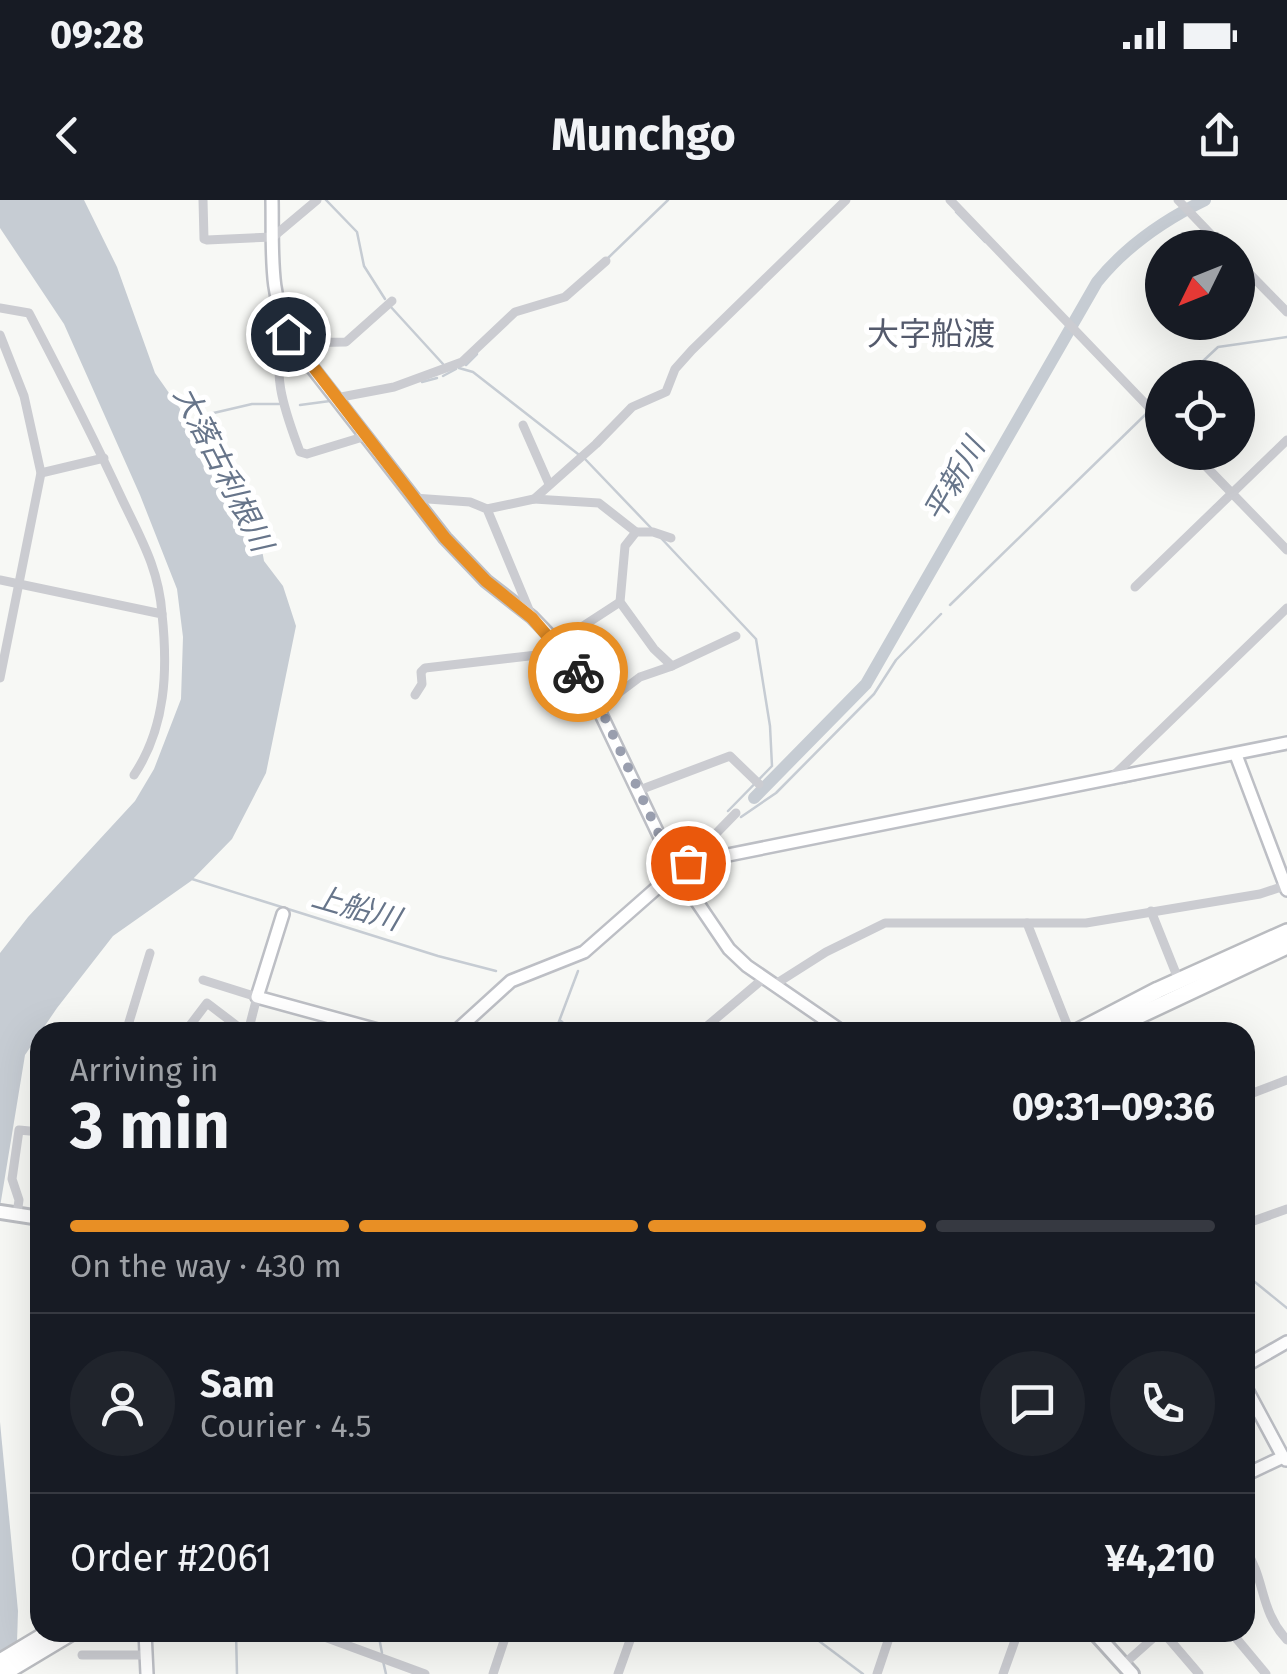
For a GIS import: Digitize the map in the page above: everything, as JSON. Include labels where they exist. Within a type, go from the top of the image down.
[{"type":"highway","points":[[1094,1022],[1287,932]]},
{"type":"highway","points":[[1125,1022],[1287,946]]},
{"type":"highway","points":[[0,1662],[40,1642]]},
{"type":"highway","points":[[2,1674],[42,1642]]},
{"type":"main road","points":[[0,1212],[30,1216]]},
{"type":"main road","points":[[1104,1642],[1128,1671]]},
{"type":"street","points":[[203,200],[204,239],[273,237],[317,200]]},
{"type":"street","points":[[272,200],[278,311],[291,338],[463,559],[532,618],[560,648],[600,707],[676,871],[729,949],[828,1022]]},
{"type":"street","points":[[534,499],[632,407],[666,392],[675,369],[692,350],[846,200]]},
{"type":"street","points":[[950,200],[1145,403]]},
{"type":"street","points":[[1183,201],[1208,230]]},
{"type":"street","points":[[336,398],[394,387],[462,362],[515,312],[565,297],[606,261]]},
{"type":"street","points":[[1255,279],[1287,312]]},
{"type":"street","points":[[366,436],[306,454],[300,452],[287,417],[279,370],[282,343],[291,338],[346,342],[392,302]]},
{"type":"street","points":[[0,308],[29,312],[104,458],[160,584],[167,656],[162,704],[150,743],[134,775]]},
{"type":"street","points":[[0,334],[24,396],[41,472],[0,678]]},
{"type":"street","points":[[523,425],[550,484]]},
{"type":"street","points":[[1135,587],[1287,440]]},
{"type":"street","points":[[41,472],[104,458]]},
{"type":"street","points":[[1209,470],[1287,550]]},
{"type":"street","points":[[414,498],[470,502],[487,509],[534,499],[599,503],[636,532],[671,538]]},
{"type":"street","points":[[487,509],[532,618]]},
{"type":"street","points":[[636,532],[625,546],[620,602],[654,649],[672,666]]},
{"type":"street","points":[[0,580],[162,614]]},
{"type":"street","points":[[416,695],[422,684],[420,672],[425,668],[560,648],[620,602]]},
{"type":"street","points":[[1108,781],[1287,608]]},
{"type":"street","points":[[600,707],[640,677],[736,636]]},
{"type":"street","points":[[466,1022],[511,982],[584,952],[688,863],[1237,759],[1287,744]]},
{"type":"street","points":[[637,791],[730,756],[759,784]]},
{"type":"street","points":[[714,1022],[769,982],[885,923],[1086,922],[1286,887],[1237,759]]},
{"type":"street","points":[[702,860],[700,851],[736,813]]},
{"type":"street","points":[[1151,912],[1179,981]]},
{"type":"street","points":[[249,1022],[283,914]]},
{"type":"street","points":[[1027,923],[1069,1022]]},
{"type":"street","points":[[129,1022],[150,953]]},
{"type":"street","points":[[203,980],[348,1022]]},
{"type":"street","points":[[192,1022],[206,1002],[233,1022]]},
{"type":"street","points":[[1255,1092],[1287,1080]]},
{"type":"street","points":[[17,1214],[20,1200],[12,1179],[19,1130],[30,1131]]},
{"type":"street","points":[[1255,1220],[1287,1209]]},
{"type":"street","points":[[1255,1360],[1287,1342]]},
{"type":"street","points":[[1255,1401],[1281,1440],[1285,1459],[1255,1470]]},
{"type":"street","points":[[1255,1563],[1266,1612],[1285,1632]]},
{"type":"street","points":[[145,1642],[146,1674]]},
{"type":"street","points":[[337,1642],[425,1674]]},
{"type":"street","points":[[492,1674],[503,1642]]},
{"type":"street","points":[[618,1674],[629,1642]]},
{"type":"street","points":[[877,1674],[888,1642]]},
{"type":"street","points":[[1003,1674],[1014,1642]]},
{"type":"street","points":[[1128,1671],[1153,1642]]},
{"type":"street","points":[[1171,1642],[1199,1674]]},
{"type":"street","points":[[1239,1642],[1266,1674]]},
{"type":"street","points":[[82,1654],[146,1655]]},
{"type":"shaded area","points":[[0,200],[84,200],[117,267],[155,373],[256,517],[264,561],[283,586],[296,626],[266,773],[232,839],[191,881],[113,936],[47,1022],[30,1022],[30,1048],[25,1055],[0,1207],[0,953],[135,801],[154,769],[181,699],[183,637],[177,589],[64,324],[0,228]]},
{"type":"shaded area","points":[[0,1422],[18,1611],[16,1674],[0,1674]]},
{"type":"waterway","points":[[326,200],[357,232],[364,266],[385,299]]},
{"type":"waterway","points":[[608,258],[668,200]]},
{"type":"waterway","name":"平新川","points":[[754,798],[866,684],[1097,282],[1146,235],[1205,200]]},
{"type":"waterway","points":[[956,212],[985,242]]},
{"type":"waterway","points":[[390,306],[443,364]]},
{"type":"waterway","points":[[1204,360],[1218,347],[1287,337]]},
{"type":"waterway","points":[[466,365],[477,354]]},
{"type":"waterway","points":[[459,368],[473,372],[578,454]]},
{"type":"waterway","points":[[443,376],[456,369]]},
{"type":"waterway","points":[[422,382],[437,378]]},
{"type":"waterway","points":[[300,405],[330,401]]},
{"type":"waterway","name":"大落古利根川","points":[[205,415],[252,404],[279,404]]},
{"type":"waterway","points":[[950,605],[1145,415]]},
{"type":"waterway","points":[[585,459],[652,529]]},
{"type":"waterway","points":[[661,538],[756,639],[770,726],[772,766],[728,811]]},
{"type":"waterway","points":[[741,817],[776,793],[874,694],[896,660],[941,614]]},
{"type":"waterway","name":"上船川","points":[[1122,783],[1214,763]]},
{"type":"waterway","name":"上船川","points":[[1073,792],[1115,784]]},
{"type":"waterway","name":"上船川","points":[[864,832],[885,829]]},
{"type":"waterway","name":"上船川","points":[[192,879],[496,971]]},
{"type":"waterway","name":"平新川","points":[[559,1022],[578,971]]},
{"type":"waterway","points":[[1255,1282],[1287,1308]]},
{"type":"waterway","points":[[236,1642],[237,1674]]},
{"type":"waterway","name":"平新川","points":[[380,1642],[382,1653]]},
{"type":"waterway","points":[[820,1642],[863,1674]]},
{"type":"waterway","name":"平新川","points":[[383,1661],[386,1674]]},
{"type":"way so far","points":[[578,672],[600,707],[676,871],[688,863]]},
{"type":"district","name":"大字船渡","points":[[931,334]]},
{"type":"route","points":[[288,334],[463,559],[532,618],[578,672]]}]
